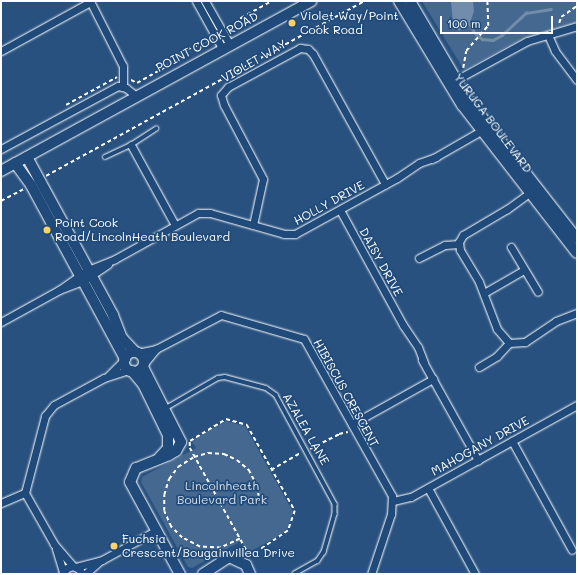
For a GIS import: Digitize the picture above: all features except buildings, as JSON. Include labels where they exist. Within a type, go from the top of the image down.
[{"type":"street","points":[[1,51],[90,1],[123,66],[125,77],[123,87]]},
{"type":"street","points":[[196,1],[220,35]]},
{"type":"street","points":[[205,1],[226,46]]},
{"type":"street","name":"POINT COOK ROAD","points":[[1,171],[135,95],[312,1]]},
{"type":"street","name":"YURUGA BOULEVARD","points":[[399,1],[452,83],[484,129],[533,190],[577,239]]},
{"type":"street","name":"YURUGA BOULEVARD","points":[[410,1],[452,83]]},
{"type":"street","points":[[452,83],[517,45],[577,26]]},
{"type":"street","points":[[548,35],[554,51],[577,80]]},
{"type":"street","name":"VIOLET WAY","points":[[253,225],[264,178],[224,105],[221,95],[228,87],[300,48],[308,49],[313,54],[385,184]]},
{"type":"street","points":[[1,149],[114,87],[123,87],[135,95]]},
{"type":"street","name":"HOLLY DRIVE","points":[[1,322],[198,213],[206,212],[292,234],[340,210],[397,178],[419,163],[436,157],[484,129]]},
{"type":"street","points":[[131,145],[175,225]]},
{"type":"street","points":[[27,157],[35,183],[122,338],[143,359],[143,366],[184,441]]},
{"type":"street","points":[[15,163],[35,183]]},
{"type":"street","points":[[509,343],[496,329],[484,293],[459,244],[461,237],[533,190]]},
{"type":"street","name":"YURUGA BOULEVARD","points":[[533,190],[577,253]]},
{"type":"street","name":"DAISY DRIVE","points":[[340,210],[403,324],[411,345],[424,363],[478,460]]},
{"type":"street","points":[[419,258],[445,245],[459,244]]},
{"type":"street","points":[[511,246],[538,292]]},
{"type":"street","points":[[484,293],[524,270]]},
{"type":"street","points":[[86,275],[124,359],[131,371],[144,384],[170,440],[168,448],[159,458]]},
{"type":"street","points":[[479,367],[497,356],[509,343],[525,342],[556,321],[577,313]]},
{"type":"street","name":"HIBISCUS CRESCENT","points":[[136,352],[156,349],[221,315],[298,336],[309,348],[393,501]]},
{"type":"street","name":"HIBISCUS CRESCENT","points":[[143,366],[156,349]]},
{"type":"street","points":[[82,574],[54,544],[25,493],[45,416],[50,409],[104,378],[129,354],[136,352]]},
{"type":"street","points":[[104,378],[131,371],[143,366]]},
{"type":"street","points":[[353,427],[433,379]]},
{"type":"street","name":"MAHOGANY DRIVE","points":[[393,501],[406,499],[428,488],[577,406]]},
{"type":"street","points":[[170,440],[184,441]]},
{"type":"street","points":[[180,574],[130,482],[136,468],[173,453],[184,441]]},
{"type":"street","points":[[512,441],[572,550]]},
{"type":"street","points":[[428,488],[475,574]]},
{"type":"street","points":[[1,503],[25,493]]},
{"type":"street","points":[[371,574],[377,561],[393,501]]},
{"type":"street","points":[[85,574],[102,560],[157,530]]},
{"type":"street","points":[[54,544],[63,573],[74,567],[102,560]]},
{"type":"street","points":[[203,574],[229,557],[238,559],[248,570]]},
{"type":"street","points":[[376,574],[377,561]]},
{"type":"lane","points":[[105,157],[131,145],[156,129]]},
{"type":"lane","name":"AZALEA LANE","points":[[165,408],[218,378],[225,377],[266,388],[276,395],[332,495],[335,514],[324,552],[318,561],[295,574]]},
{"type":"path","points":[[61,108],[121,74],[137,83],[178,60],[180,52],[220,35],[241,18],[272,1]]},
{"type":"path","points":[[1,201],[364,1]]},
{"type":"path","points":[[462,72],[466,51],[488,26],[487,1]]},
{"type":"path","points":[[559,23],[561,17],[577,6]]},
{"type":"path","points":[[248,570],[249,555],[190,448],[184,441],[226,418],[247,425],[295,511],[288,531],[249,555]]},
{"type":"path","points":[[272,470],[307,450],[353,427]]},
{"type":"path","points":[[240,539],[221,548],[200,547],[182,538],[171,527],[164,511],[164,495],[169,479],[178,467],[194,456],[213,453],[224,454],[237,460],[248,470],[257,486],[259,496]]},
{"type":"green space","points":[[422,1],[577,1],[577,22],[523,38],[464,70]]},
{"type":"green space","name":"Lincolnheath Boulevard Park","points":[[226,421],[245,426],[293,512],[287,531],[248,553],[241,541],[192,568],[188,567],[141,482],[142,477],[196,448],[191,440]]},
{"type":"shaded area","points":[[451,1],[473,1],[474,11],[471,20],[459,31],[453,23]]},
{"type":"waterway","points":[[469,22],[474,32],[482,39],[493,40],[502,35],[526,13],[551,9]]},
{"type":"place","name":"Violet Way/Point Cook Road","points":[[292,23]]},
{"type":"place","name":"Point Cook Road/LincolnHeath Boulevard","points":[[47,230]]},
{"type":"place","name":"Fuchsia Crescent/Bougainvillea Drive","points":[[114,546]]}]
